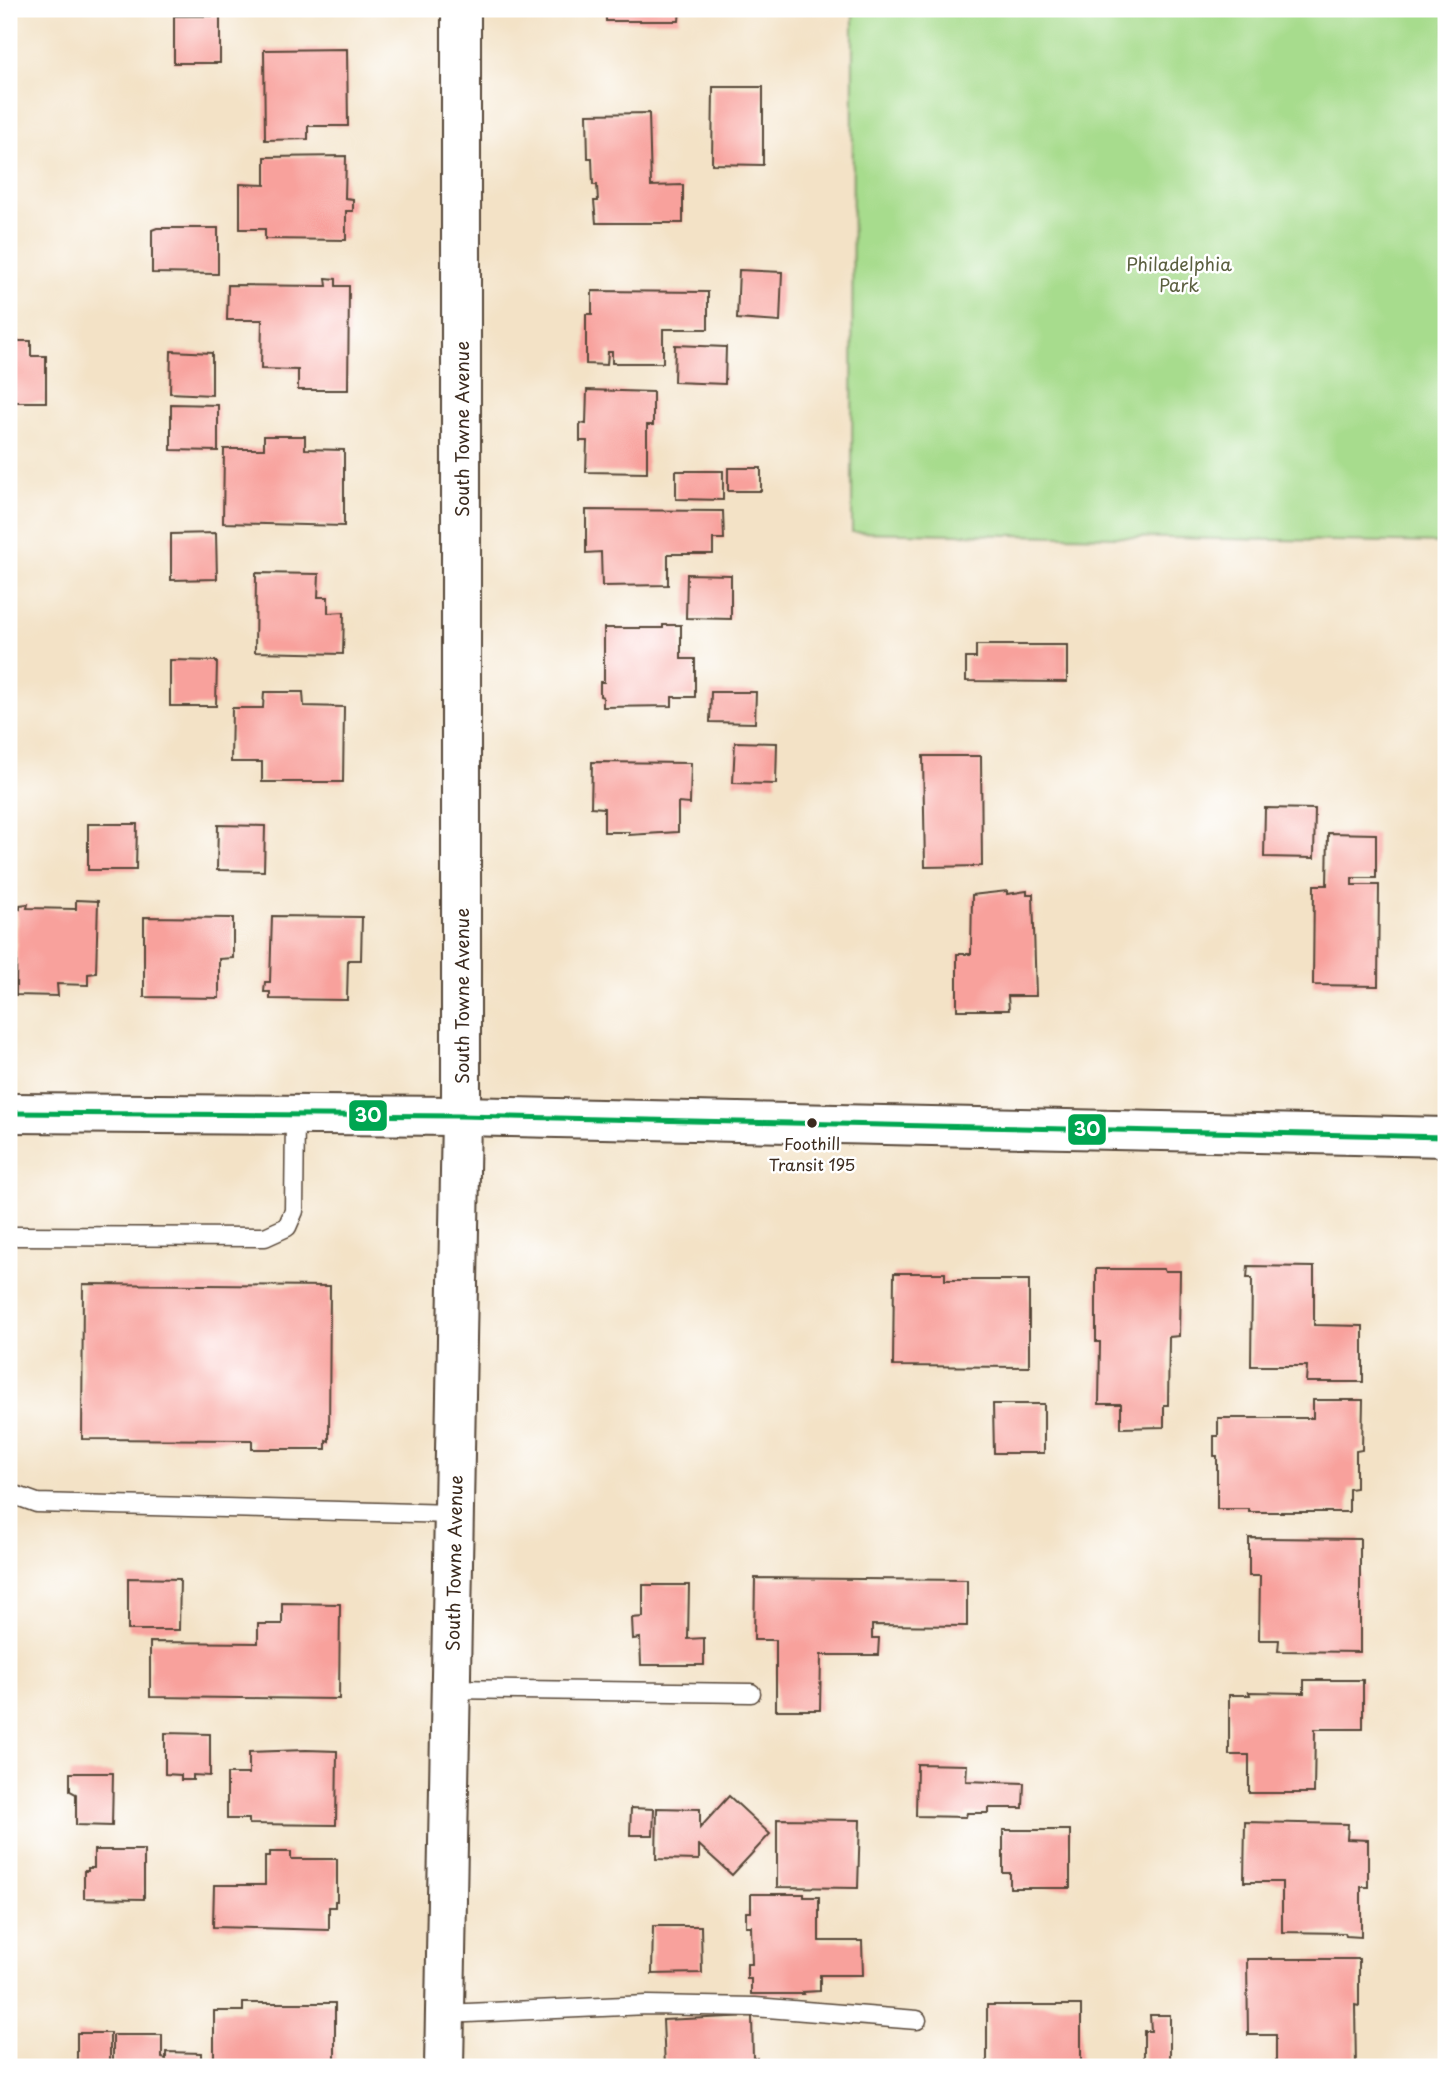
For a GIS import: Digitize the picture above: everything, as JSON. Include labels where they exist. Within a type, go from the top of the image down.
[{"type":"street","name":"South Towne Avenue","points":[[444,2067],[461,1116],[461,9]]},
{"type":"street","points":[[9,1113],[461,1116],[1446,1137]]},
{"type":"lane","points":[[9,1236],[265,1237],[287,1227],[294,1211],[295,1115]]},
{"type":"lane","points":[[9,1493],[37,1503],[453,1514]]},
{"type":"lane","points":[[450,1689],[751,1693]]},
{"type":"lane","points":[[445,2014],[647,2005],[755,2007],[917,2020]]},
{"type":"green space","name":"Philadelphia Park","points":[[853,9],[1446,9],[1446,543],[852,532]]},
{"type":"building","points":[[606,9],[680,9],[679,21],[606,21]]},
{"type":"building","points":[[174,16],[220,16],[220,63],[174,63]]},
{"type":"building","points":[[347,49],[348,126],[308,126],[308,139],[265,140],[264,50]]},
{"type":"building","points":[[713,87],[763,87],[763,165],[712,164]]},
{"type":"building","points":[[649,113],[651,186],[683,185],[683,223],[596,223],[594,201],[598,201],[597,185],[593,185],[592,158],[588,158],[587,114]]},
{"type":"building","points":[[346,156],[345,198],[353,199],[353,211],[346,211],[346,240],[265,239],[265,229],[240,229],[240,184],[265,185],[265,157]]},
{"type":"building","points":[[218,228],[218,274],[152,273],[152,230]]},
{"type":"building","points":[[739,270],[782,272],[780,322],[737,319]]},
{"type":"building","points":[[326,278],[336,279],[336,286],[349,286],[348,390],[298,390],[298,370],[261,369],[262,320],[227,320],[228,285],[327,286]]},
{"type":"building","points":[[592,291],[708,292],[708,329],[663,329],[663,363],[612,363],[612,352],[608,352],[607,365],[586,364],[586,314],[592,314]]},
{"type":"building","points":[[9,341],[31,341],[31,356],[46,356],[46,402],[9,402]]},
{"type":"building","points":[[675,345],[726,347],[725,384],[674,382]]},
{"type":"building","points":[[171,351],[212,353],[212,395],[170,393]]},
{"type":"building","points":[[587,390],[653,392],[653,425],[647,425],[647,473],[586,472],[587,441],[580,441],[580,423],[586,424]]},
{"type":"building","points":[[171,404],[218,405],[218,451],[171,450]]},
{"type":"building","points":[[264,436],[305,436],[305,449],[344,450],[344,526],[223,523],[224,449],[264,449]]},
{"type":"building","points":[[728,468],[761,468],[761,491],[728,491]]},
{"type":"building","points":[[676,471],[723,471],[723,500],[676,499]]},
{"type":"building","points":[[586,510],[723,511],[724,539],[713,539],[713,554],[668,554],[668,585],[602,586],[601,552],[586,553]]},
{"type":"building","points":[[216,533],[217,579],[171,580],[171,534]]},
{"type":"building","points":[[256,573],[319,574],[318,597],[328,597],[328,613],[344,612],[343,654],[255,652]]},
{"type":"building","points":[[687,574],[731,575],[731,619],[686,618]]},
{"type":"building","points":[[663,625],[681,625],[681,659],[695,659],[695,697],[672,697],[672,706],[603,707],[600,682],[604,682],[604,628],[663,628]]},
{"type":"building","points":[[976,645],[1067,645],[1067,682],[966,681],[966,658],[976,658]]},
{"type":"building","points":[[170,660],[217,661],[216,706],[170,706]]},
{"type":"building","points":[[264,692],[303,692],[304,706],[344,707],[343,782],[262,782],[262,762],[231,762],[232,708],[263,708]]},
{"type":"building","points":[[711,692],[756,692],[755,723],[710,722]]},
{"type":"building","points":[[735,742],[777,743],[776,784],[733,783]]},
{"type":"building","points":[[923,756],[981,756],[982,866],[925,867]]},
{"type":"building","points":[[592,762],[691,763],[690,804],[678,803],[678,832],[629,835],[629,832],[604,832],[604,808],[591,807]]},
{"type":"building","points":[[1265,808],[1315,809],[1314,858],[1264,857]]},
{"type":"building","points":[[88,824],[137,824],[136,870],[88,870]]},
{"type":"building","points":[[218,825],[265,826],[264,871],[217,870]]},
{"type":"building","points":[[1328,833],[1376,834],[1376,878],[1352,878],[1352,885],[1379,885],[1378,986],[1313,985],[1314,885],[1327,885]]},
{"type":"building","points":[[1007,891],[1007,894],[1027,891],[1027,894],[1033,894],[1036,996],[1008,996],[1009,1010],[957,1010],[957,954],[971,954],[972,895]]},
{"type":"building","points":[[76,900],[98,901],[96,973],[88,974],[88,985],[57,984],[58,996],[16,995],[17,908],[28,904],[27,908],[76,909]]},
{"type":"building","points":[[272,916],[362,917],[361,960],[348,960],[347,1000],[270,999],[270,992],[264,992],[265,982],[270,982]]},
{"type":"building","points":[[144,917],[233,918],[233,958],[219,959],[219,998],[144,997]]},
{"type":"building","points":[[1248,1266],[1314,1267],[1314,1325],[1363,1326],[1363,1382],[1306,1382],[1307,1366],[1251,1366],[1252,1278],[1247,1278]]},
{"type":"building","points":[[1096,1269],[1180,1271],[1179,1336],[1169,1337],[1168,1405],[1164,1405],[1164,1427],[1121,1428],[1121,1404],[1099,1404],[1100,1342],[1096,1342]]},
{"type":"building","points":[[894,1273],[945,1273],[945,1280],[1029,1280],[1029,1367],[893,1366]]},
{"type":"building","points":[[83,1284],[330,1286],[329,1441],[326,1440],[326,1449],[252,1449],[252,1440],[82,1439]]},
{"type":"building","points":[[1313,1400],[1363,1400],[1362,1450],[1356,1451],[1356,1488],[1349,1489],[1349,1512],[1249,1512],[1249,1509],[1217,1509],[1217,1456],[1214,1456],[1214,1436],[1218,1436],[1218,1418],[1313,1418]]},
{"type":"building","points":[[993,1404],[1044,1404],[1044,1453],[994,1453]]},
{"type":"building","points":[[1249,1538],[1360,1539],[1360,1652],[1278,1651],[1279,1640],[1259,1640],[1260,1576],[1249,1576]]},
{"type":"building","points":[[128,1578],[180,1579],[179,1630],[128,1630]]},
{"type":"building","points":[[755,1578],[967,1580],[967,1626],[872,1625],[872,1638],[879,1638],[878,1655],[821,1655],[820,1710],[776,1710],[776,1640],[754,1640]]},
{"type":"building","points":[[643,1585],[689,1585],[688,1639],[704,1638],[704,1665],[641,1665],[640,1638],[633,1639],[632,1618],[643,1617]]},
{"type":"building","points":[[282,1603],[340,1604],[339,1699],[150,1697],[150,1642],[258,1643],[258,1624],[282,1624]]},
{"type":"building","points":[[1304,1680],[1363,1680],[1363,1729],[1315,1729],[1314,1793],[1249,1793],[1249,1755],[1229,1755],[1229,1695],[1250,1695],[1249,1692],[1304,1693]]},
{"type":"building","points":[[165,1733],[210,1734],[210,1776],[193,1775],[193,1780],[181,1780],[181,1775],[165,1774]]},
{"type":"building","points":[[337,1751],[336,1825],[249,1824],[249,1819],[227,1819],[227,1774],[249,1774],[249,1752]]},
{"type":"building","points":[[917,1764],[967,1765],[966,1781],[1024,1783],[1023,1808],[988,1808],[988,1813],[967,1813],[966,1817],[916,1816]]},
{"type":"building","points":[[70,1773],[113,1773],[112,1826],[76,1825],[76,1794],[70,1791]]},
{"type":"building","points":[[729,1796],[770,1834],[732,1875],[699,1845],[699,1860],[656,1859],[657,1808],[700,1809],[700,1828]]},
{"type":"building","points":[[631,1808],[654,1809],[653,1835],[630,1835]]},
{"type":"building","points":[[777,1819],[860,1820],[858,1888],[777,1887]]},
{"type":"building","points":[[1245,1822],[1348,1824],[1347,1839],[1368,1840],[1368,1887],[1361,1887],[1361,1937],[1346,1936],[1345,1933],[1282,1932],[1282,1882],[1244,1882]]},
{"type":"building","points":[[1003,1830],[1070,1830],[1070,1888],[1010,1888],[1010,1873],[1003,1873]]},
{"type":"building","points":[[94,1850],[144,1850],[144,1899],[84,1898],[84,1871],[94,1868]]},
{"type":"building","points":[[270,1852],[291,1852],[291,1859],[337,1859],[337,1901],[335,1907],[329,1907],[329,1930],[213,1927],[214,1885],[265,1885],[265,1857],[270,1857]]},
{"type":"building","points":[[751,1894],[804,1894],[804,1897],[819,1897],[819,1941],[862,1941],[863,1975],[820,1975],[820,1991],[803,1992],[804,1994],[751,1994],[747,1964],[752,1964],[751,1926],[746,1926],[746,1912],[751,1912]]},
{"type":"building","points":[[653,1926],[701,1926],[702,1973],[652,1974]]},
{"type":"building","points":[[1247,1959],[1359,1959],[1359,2006],[1355,2005],[1356,2067],[1276,2067],[1276,2035],[1248,2035]]},
{"type":"building","points":[[243,2003],[335,2003],[335,2067],[214,2065],[214,2011],[243,2011]]},
{"type":"building","points":[[987,2005],[1081,2005],[1081,2067],[987,2067]]},
{"type":"building","points":[[1150,2015],[1170,2015],[1170,2067],[1144,2067],[1144,2031],[1151,2031]]},
{"type":"building","points":[[752,2016],[753,2058],[757,2058],[758,2067],[665,2067],[663,2020]]},
{"type":"building","points":[[77,2033],[110,2033],[110,2067],[77,2067]]},
{"type":"building","points":[[113,2035],[162,2035],[162,2058],[166,2059],[166,2052],[201,2053],[201,2067],[113,2067]]},
{"type":"transit line","name":"30","points":[[9,1113],[461,1116],[1446,1137]]},
{"type":"place","name":"Foothill Transit 195","points":[[812,1123]]}]
